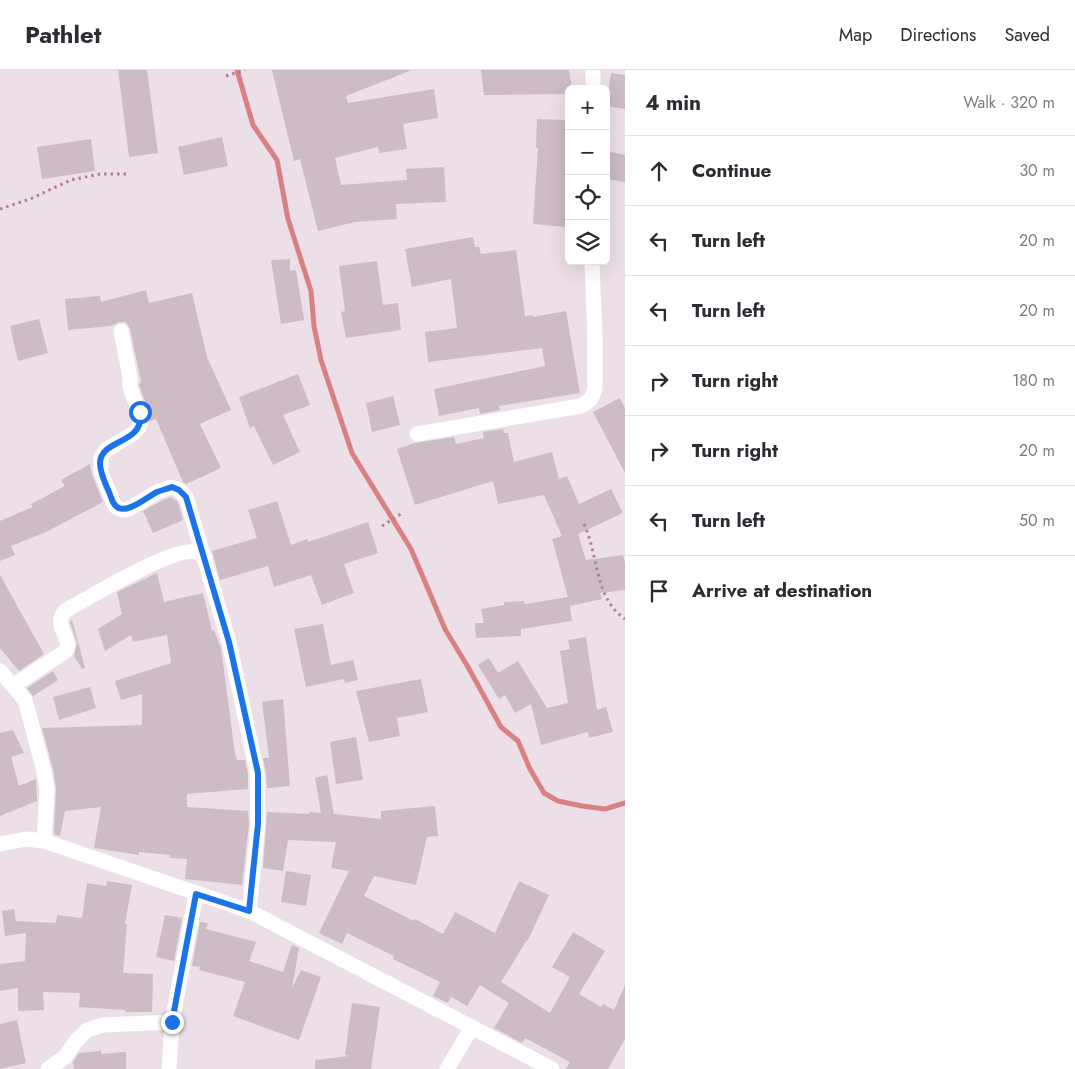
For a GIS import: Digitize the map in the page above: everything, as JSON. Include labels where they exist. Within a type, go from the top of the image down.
[{"type":"street","points":[[593,70],[593,85]]},
{"type":"street","points":[[416,434],[581,406],[591,399],[595,389],[592,265]]},
{"type":"street","points":[[121,331],[130,377],[130,387],[140,412],[141,421],[134,433],[106,450],[101,457],[101,472],[113,502],[116,507],[122,510],[129,509],[156,492],[172,487],[179,490],[186,497],[229,642],[258,773],[258,824],[249,911]]},
{"type":"street","points":[[14,685],[66,651],[68,645],[60,622],[60,617],[65,611],[121,578],[182,552],[195,552],[205,558]]},
{"type":"street","points":[[0,671],[25,700],[46,780],[44,841]]},
{"type":"street","points":[[0,844],[27,839],[44,841],[249,911],[552,1069]]},
{"type":"street","points":[[169,1069],[172,1022],[196,894]]},
{"type":"street","points":[[48,1069],[65,1058],[76,1041],[87,1030],[103,1025],[172,1022]]},
{"type":"street","points":[[447,1069],[472,1027]]},
{"type":"path","points":[[226,76],[245,70]]},
{"type":"path","points":[[0,209],[30,199],[71,180],[100,174],[130,174]]},
{"type":"path","points":[[382,526],[404,512]]},
{"type":"path","points":[[584,524],[590,539],[603,593],[615,612],[625,619]]},
{"type":"building","points":[[118,70],[147,70],[158,153],[129,157]]},
{"type":"building","points":[[272,70],[412,70],[346,96],[348,103],[434,89],[438,118],[403,124],[407,149],[379,153],[378,147],[335,158],[341,185],[407,180],[406,169],[444,167],[446,202],[396,204],[397,219],[355,222],[318,231],[300,159],[294,161]]},
{"type":"building","points":[[481,70],[569,70],[571,85],[565,85],[565,94],[484,95]]},
{"type":"building","points":[[611,73],[625,75],[625,109],[610,107]]},
{"type":"building","points":[[537,119],[565,120],[565,227],[533,224],[538,148],[536,148]]},
{"type":"building","points":[[222,137],[228,166],[184,175],[178,147]]},
{"type":"building","points":[[91,139],[95,171],[42,179],[37,147]]},
{"type":"building","points":[[610,152],[625,155],[625,182],[610,180]]},
{"type":"building","points":[[473,237],[475,247],[479,247],[481,254],[516,250],[525,316],[533,315],[533,317],[566,311],[580,393],[499,406],[500,410],[480,414],[479,408],[439,416],[434,389],[545,366],[542,348],[428,362],[425,332],[457,328],[451,279],[412,287],[405,249]]},
{"type":"building","points":[[290,259],[290,271],[296,270],[304,320],[281,324],[271,260]]},
{"type":"building","points":[[377,261],[383,305],[398,303],[401,330],[346,338],[341,312],[345,311],[339,266]]},
{"type":"building","points":[[146,290],[149,303],[192,293],[207,357],[231,410],[200,424],[221,468],[186,484],[183,482],[156,419],[150,421],[148,409],[139,385],[141,381],[130,329],[126,322],[119,322],[111,326],[68,330],[65,299],[100,296],[101,302]]},
{"type":"building","points":[[39,319],[48,353],[18,361],[10,326]]},
{"type":"building","points":[[298,374],[310,405],[283,415],[300,452],[273,465],[254,426],[250,428],[239,397]]},
{"type":"building","points":[[393,396],[400,425],[372,432],[366,403]]},
{"type":"building","points":[[620,398],[625,408],[625,473],[593,412]]},
{"type":"building","points":[[503,429],[504,433],[508,433],[514,462],[552,452],[559,479],[567,476],[579,504],[611,489],[623,513],[578,534],[586,560],[623,555],[625,563],[625,590],[600,593],[602,599],[570,606],[569,601],[572,621],[521,629],[521,636],[476,638],[475,623],[484,623],[481,609],[504,605],[504,602],[524,601],[525,604],[568,597],[552,539],[562,536],[544,495],[498,504],[493,481],[415,505],[397,449],[415,443],[454,437],[456,444],[484,438],[483,432]]},
{"type":"building","points":[[90,464],[92,475],[103,502],[46,532],[11,546],[15,555],[0,561],[0,521],[33,507],[31,504],[65,486],[61,480]]},
{"type":"building","points":[[171,497],[178,502],[183,520],[153,533],[143,511]]},
{"type":"building","points":[[277,501],[291,545],[307,539],[308,542],[368,522],[378,553],[344,564],[354,593],[322,605],[311,575],[274,587],[268,566],[220,580],[212,551],[257,538],[248,510]]},
{"type":"building","points":[[157,573],[164,602],[203,593],[212,631],[214,630],[221,648],[235,754],[237,760],[245,760],[248,774],[248,789],[187,794],[187,807],[248,811],[249,824],[242,885],[185,879],[187,859],[170,858],[170,855],[139,852],[139,855],[94,848],[101,807],[65,811],[60,836],[54,834],[56,788],[42,728],[142,725],[142,694],[121,700],[115,681],[171,663],[167,635],[133,642],[131,635],[105,651],[98,629],[122,614],[117,592]]},
{"type":"building","points":[[0,575],[44,654],[19,671],[0,648]]},
{"type":"building","points":[[72,620],[85,668],[82,669],[74,656],[77,643],[70,622]]},
{"type":"building","points":[[323,624],[331,665],[353,660],[358,680],[345,683],[344,679],[306,687],[294,629]]},
{"type":"building","points":[[586,637],[597,710],[606,707],[613,732],[589,738],[588,732],[541,745],[531,704],[515,713],[505,695],[499,699],[478,665],[489,658],[498,673],[518,661],[547,708],[568,703],[560,651],[570,649],[568,640]]},
{"type":"building","points":[[53,671],[58,680],[33,696],[27,688]]},
{"type":"building","points":[[421,679],[428,712],[397,718],[400,736],[369,742],[356,691]]},
{"type":"building","points":[[90,687],[96,708],[59,720],[53,697]]},
{"type":"building","points":[[283,699],[290,786],[267,788],[263,758],[269,758],[262,702]]},
{"type":"building","points":[[13,730],[24,753],[11,757],[19,786],[36,779],[37,801],[0,816],[0,733]]},
{"type":"building","points":[[356,737],[363,780],[336,784],[330,742]]},
{"type":"building","points":[[327,775],[334,814],[381,819],[381,811],[435,806],[438,836],[427,837],[416,885],[374,876],[364,896],[443,934],[455,912],[495,933],[519,881],[549,895],[528,940],[501,982],[550,1013],[570,977],[552,967],[573,932],[605,951],[579,994],[601,1007],[603,1004],[614,1010],[625,985],[625,1039],[608,1069],[566,1069],[570,1062],[525,1038],[522,1043],[494,1028],[509,1003],[480,985],[467,1006],[451,997],[448,1003],[433,996],[440,982],[393,959],[394,956],[347,933],[342,944],[319,933],[349,871],[331,868],[336,842],[288,840],[283,871],[263,868],[267,812],[321,813],[315,778]]},
{"type":"building","points":[[286,871],[311,875],[306,906],[281,902]]},
{"type":"building","points":[[107,881],[132,885],[125,924],[127,924],[123,973],[153,974],[152,1012],[125,1012],[125,1010],[79,1007],[80,993],[43,992],[44,1010],[18,1011],[18,988],[0,991],[0,964],[25,961],[26,933],[5,936],[2,911],[14,909],[16,921],[56,923],[57,915],[82,918],[87,883],[106,886]]},
{"type":"building","points":[[165,915],[182,918],[174,961],[156,957]]},
{"type":"building","points":[[200,922],[208,923],[206,929],[256,942],[249,961],[283,972],[292,945],[299,948],[292,988],[301,970],[321,977],[299,1040],[233,1016],[245,982],[199,970],[200,967],[192,966]]},
{"type":"building","points":[[352,1003],[380,1007],[371,1069],[315,1069],[315,1060],[349,1056],[345,1055]]},
{"type":"building","points":[[17,1020],[26,1063],[0,1069],[0,1024]]},
{"type":"building","points":[[101,1051],[101,1054],[126,1052],[126,1069],[74,1069],[73,1062],[79,1053]]},
{"type":"waterway","points":[[237,70],[253,125],[277,160],[288,219],[311,291],[314,326],[321,360],[352,453],[411,549],[445,629],[501,727],[518,741],[530,769],[544,793],[558,801],[605,809],[625,803]]},
{"type":"route","points":[[140,412],[141,421],[134,433],[106,450],[101,457],[101,472],[113,502],[116,507],[122,510],[129,509],[156,492],[172,487],[176,487],[186,497],[229,642],[258,773],[258,824],[249,911],[196,894],[172,1022]]}]
